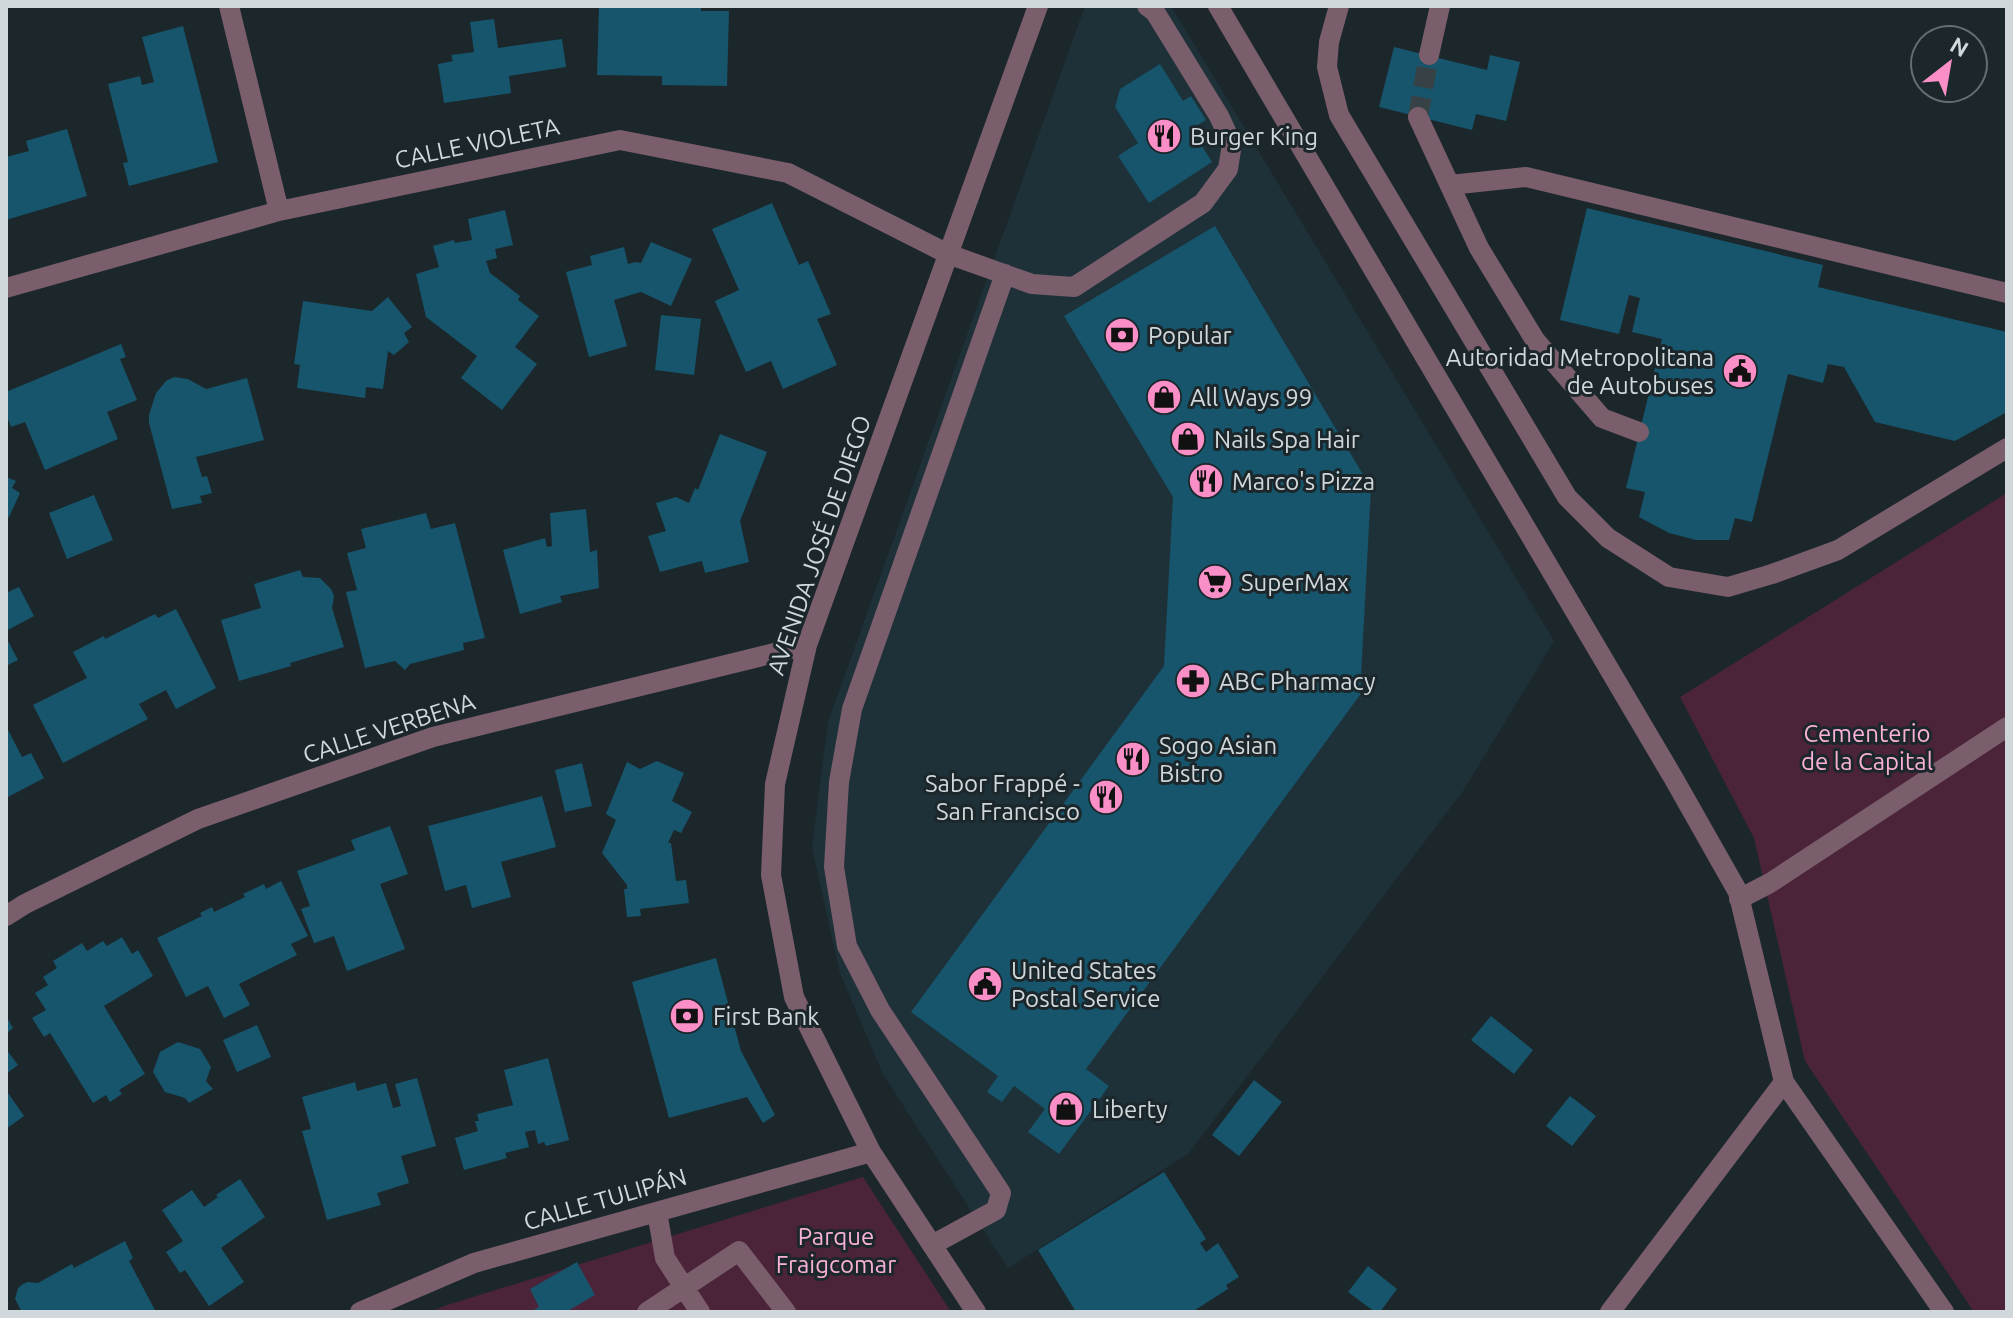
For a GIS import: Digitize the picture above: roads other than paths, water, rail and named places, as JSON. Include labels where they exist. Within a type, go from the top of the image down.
[{"type":"street","points":[[229,6],[279,211]]},
{"type":"street","name":"AVENIDA JOSÉ DE DIEGO","points":[[976,1312],[871,1152],[794,997],[771,875],[775,784],[807,645],[1038,6]]},
{"type":"street","name":"CALLE VIOLETA","points":[[6,288],[279,211],[620,140],[788,173],[948,254],[1032,284],[1074,287],[1203,203],[1228,169],[1232,144],[1219,116],[1155,12],[1147,6]]},
{"type":"street","points":[[1218,6],[1738,892],[1784,1082],[1944,1312]]},
{"type":"street","points":[[1339,6],[1329,42],[1327,67],[1339,115],[1567,497],[1608,538],[1669,577],[1728,587],[1838,550],[2007,448]]},
{"type":"street","points":[[1429,55],[1440,6]]},
{"type":"street","points":[[1418,117],[1479,248],[1535,340],[1602,418],[1639,432]]},
{"type":"street","points":[[1450,185],[1526,177],[2007,293]]},
{"type":"street","points":[[932,1245],[996,1210],[1001,1193],[880,1010],[847,946],[834,867],[839,782],[852,709],[1005,274]]},
{"type":"street","name":"CALLE VERBENA","points":[[6,916],[198,819],[433,737],[807,645]]},
{"type":"street","points":[[1739,899],[1770,883],[2007,727]]},
{"type":"street","points":[[1610,1312],[1784,1082]]},
{"type":"street","name":"CALLE TULIPÁN","points":[[360,1312],[474,1263],[871,1152]]},
{"type":"street","points":[[657,1212],[665,1258],[700,1312]]},
{"type":"street","points":[[647,1312],[739,1251],[786,1312]]},
{"type":"tunnel","points":[[1418,117],[1429,55]]},
{"type":"place","name":"Burger King","points":[[1164,136]]},
{"type":"place","name":"Popular","points":[[1122,335]]},
{"type":"place","name":"Autoridad Metropolitana de Autobuses","points":[[1740,371]]},
{"type":"place","name":"All Ways 99","points":[[1164,397]]},
{"type":"place","name":"Nails Spa Hair","points":[[1188,439]]},
{"type":"place","name":"Marco's Pizza","points":[[1206,481]]},
{"type":"place","name":"SuperMax","points":[[1215,582]]},
{"type":"place","name":"ABC Pharmacy","points":[[1193,681]]},
{"type":"place","name":"Sogo Asian Bistro","points":[[1133,759]]},
{"type":"place","name":"Sabor Frappé - San Francisco","points":[[1106,797]]},
{"type":"place","name":"United States Postal Service","points":[[985,984]]},
{"type":"place","name":"First Bank","points":[[687,1016]]},
{"type":"place","name":"Liberty","points":[[1066,1109]]},
{"type":"park label","name":"Cementerio de la Capital","points":[[1867,747]]},
{"type":"park label","name":"Parque Fraigcomar","points":[[836,1250]]}]
